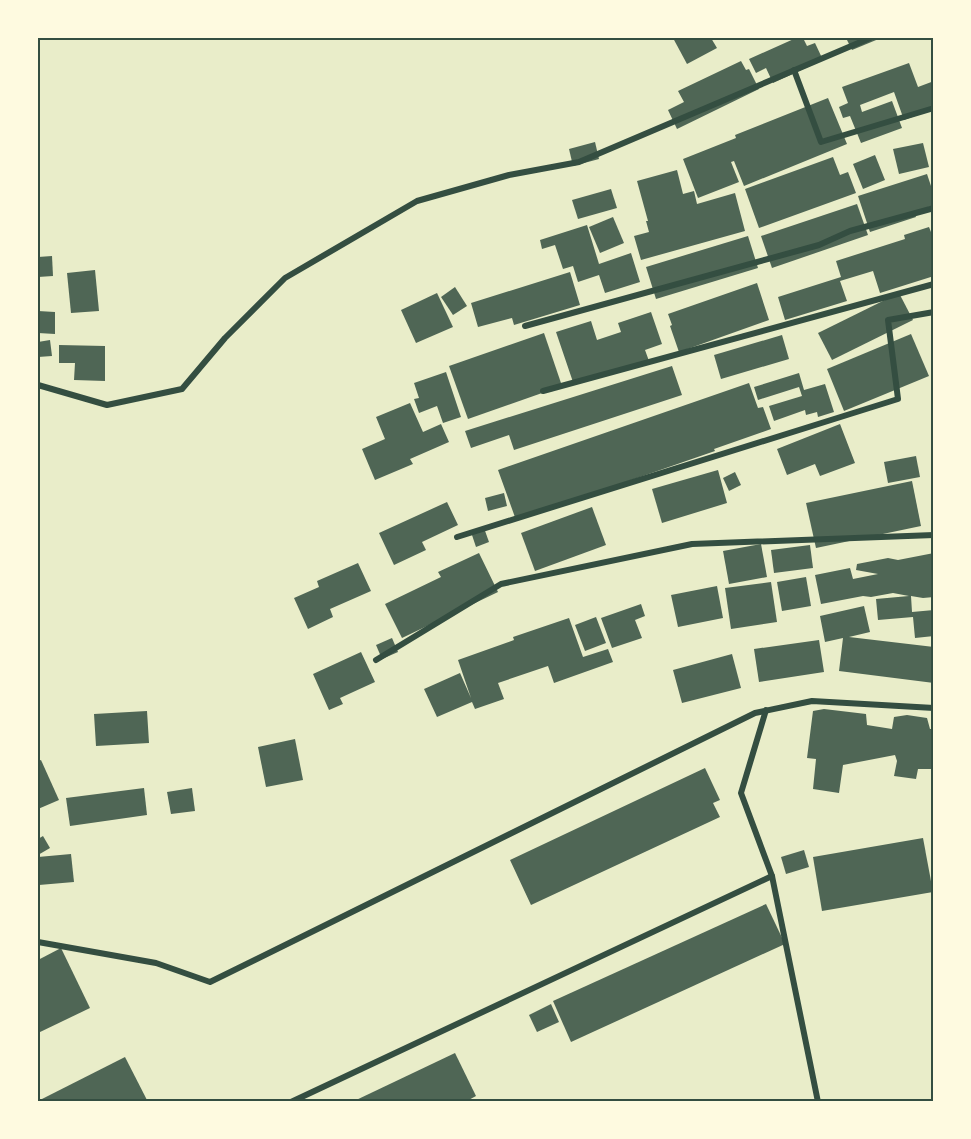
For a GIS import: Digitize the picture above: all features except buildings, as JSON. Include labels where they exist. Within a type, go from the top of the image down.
[{"type":"street","points":[[38,385],[107,405],[182,389],[225,338],[285,278],[417,201],[509,175],[579,162],[870,38]]},
{"type":"street","points":[[794,70],[821,142],[933,108]]},
{"type":"street","points":[[525,326],[819,245],[850,231],[933,208]]},
{"type":"street","points":[[543,391],[933,284]]},
{"type":"street","points":[[458,537],[898,399],[888,320],[933,312]]},
{"type":"street","points":[[376,660],[501,584],[692,544],[933,536]]},
{"type":"street","points":[[38,942],[156,963],[210,982],[744,718],[812,701],[933,708]]},
{"type":"street","points":[[766,711],[741,793],[772,876],[818,1101]]},
{"type":"street","points":[[291,1101],[772,876]]}]
